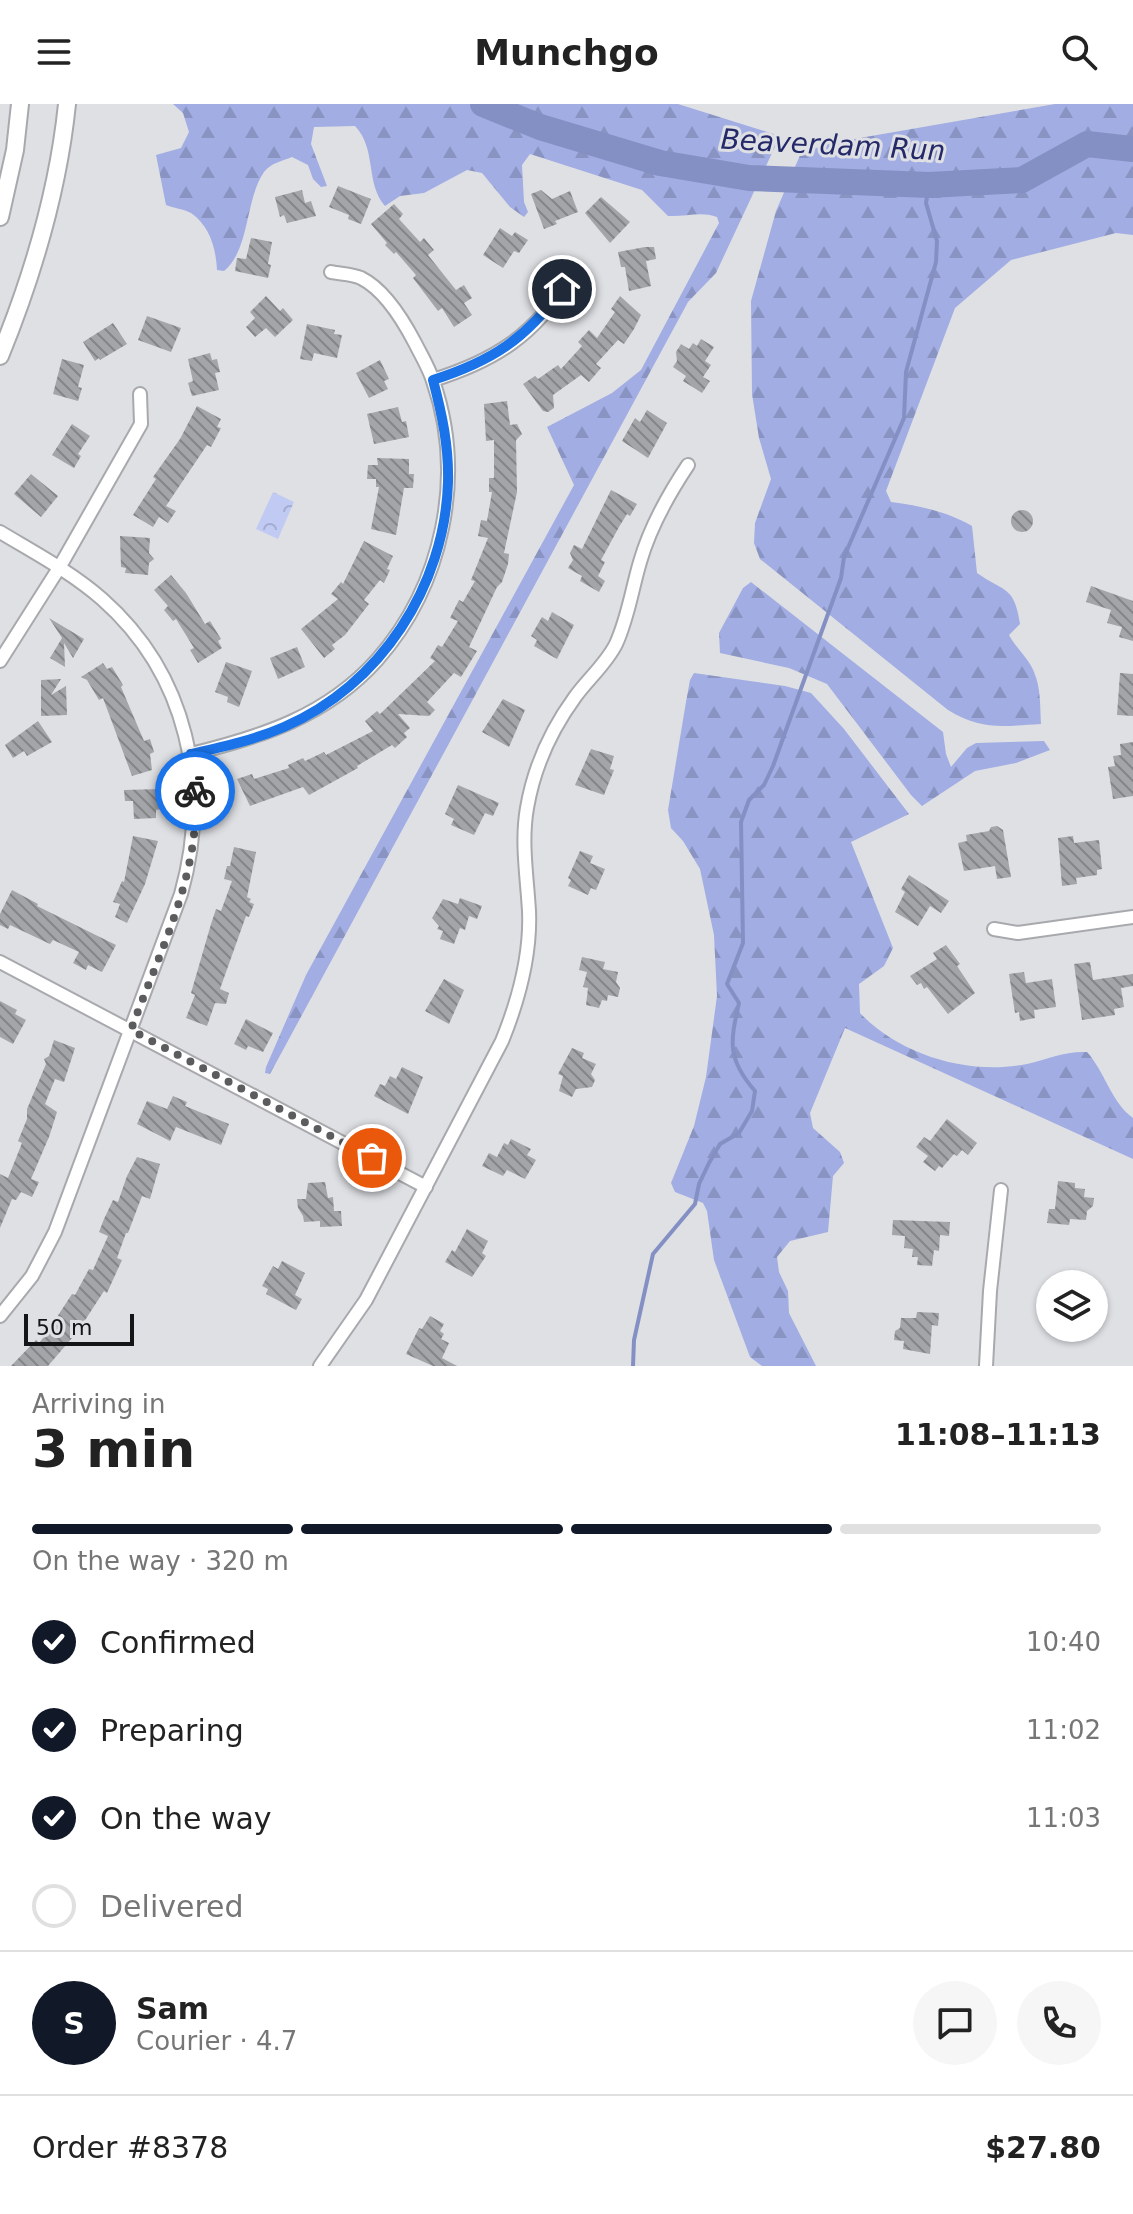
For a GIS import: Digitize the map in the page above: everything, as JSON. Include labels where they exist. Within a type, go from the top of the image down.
[{"type":"main road","points":[[0,217],[15,150],[20,104]]},
{"type":"main road","points":[[0,356],[34,266],[45,227],[67,104]]},
{"type":"street","points":[[191,754],[252,739],[286,726],[318,709],[348,687],[374,662],[404,624],[428,578],[439,542],[446,505],[447,455],[433,380],[411,336],[382,295],[361,278],[331,272]]},
{"type":"street","points":[[433,380],[468,369],[512,344],[548,309],[569,278]]},
{"type":"street","points":[[0,661],[59,568],[141,424],[140,394]]},
{"type":"street","points":[[320,1366],[366,1300],[502,1041],[521,988],[528,934],[524,840],[534,778],[560,718],[614,647],[653,527],[688,465]]},
{"type":"street","points":[[0,532],[59,568],[104,601],[138,638],[165,680],[179,714],[191,754],[195,823],[187,871],[55,1232],[32,1276],[0,1316]]},
{"type":"street","points":[[994,929],[1018,933],[1133,917]]},
{"type":"street","points":[[0,962],[426,1187]]},
{"type":"street","points":[[986,1366],[1001,1190]]},
{"type":"green space","points":[[173,104],[678,104],[780,136],[716,273],[688,302],[270,1074],[265,1073],[266,1067],[306,975],[574,485],[547,427],[612,393],[641,370],[719,223],[717,217],[711,215],[668,216],[642,190],[530,154],[522,165],[524,202],[528,212],[524,217],[510,207],[482,173],[467,170],[424,193],[400,196],[385,206],[375,187],[366,145],[355,126],[314,127],[311,144],[327,186],[321,187],[313,179],[308,165],[292,157],[270,166],[253,196],[239,250],[224,271],[217,270],[213,246],[203,224],[191,213],[166,205],[156,155],[181,148],[189,132],[183,113]]},
{"type":"green space","points":[[1055,104],[1133,104],[1133,235],[1116,233],[1011,260],[955,308],[886,491],[891,502],[933,510],[972,526],[977,573],[1007,591],[1015,602],[1020,624],[1009,635],[1036,678],[1041,724],[993,726],[960,717],[948,710],[760,559],[754,543],[755,523],[771,479],[759,438],[752,394],[751,301],[776,211],[801,153],[831,143]]},
{"type":"green space","points":[[273,492],[294,502],[278,539],[256,529]]},
{"type":"green space","points":[[751,582],[943,732],[951,767],[967,748],[976,743],[1044,741],[1050,750],[1016,763],[975,771],[922,806],[827,684],[789,668],[720,653],[719,633],[743,588]]},
{"type":"green space","points":[[694,673],[785,686],[811,693],[844,729],[909,814],[851,842],[893,948],[884,966],[859,984],[860,1013],[876,1028],[915,1051],[959,1064],[1005,1067],[1087,1052],[1119,1104],[1133,1118],[1133,1159],[845,1028],[810,1113],[813,1128],[840,1152],[844,1163],[833,1176],[828,1232],[790,1241],[777,1257],[779,1272],[788,1291],[789,1313],[816,1366],[762,1366],[750,1357],[714,1260],[707,1211],[703,1203],[675,1192],[671,1183],[694,1126],[706,1077],[717,996],[714,935],[700,869],[671,828],[668,810],[690,680]]},
{"type":"building","points":[[338,186],[371,199],[361,224],[329,207]]},
{"type":"building","points":[[302,190],[305,203],[311,201],[316,216],[287,223],[284,215],[280,217],[275,197]]},
{"type":"building","points":[[541,190],[552,199],[570,191],[578,212],[544,229],[531,194]]},
{"type":"building","points":[[601,197],[630,222],[610,243],[585,213]]},
{"type":"building","points":[[394,204],[403,214],[399,219],[420,242],[424,238],[434,250],[428,255],[456,290],[464,285],[472,298],[464,303],[472,315],[454,327],[442,308],[438,311],[413,278],[416,275],[396,252],[394,254],[385,245],[387,243],[371,224]]},
{"type":"building","points":[[500,228],[512,236],[515,232],[528,240],[519,253],[514,251],[503,268],[483,255]]},
{"type":"building","points":[[251,238],[272,242],[268,278],[235,271],[237,258],[246,259]]},
{"type":"building","points":[[654,247],[656,259],[646,261],[651,286],[629,291],[625,267],[621,267],[618,252]]},
{"type":"building","points":[[266,296],[293,320],[275,337],[266,328],[255,337],[246,327],[255,318],[250,312]]},
{"type":"building","points":[[620,296],[641,315],[624,344],[618,340],[596,364],[601,368],[589,382],[581,375],[553,395],[554,408],[543,411],[523,384],[535,376],[538,379],[558,365],[561,369],[582,346],[578,342],[589,330],[597,338],[615,312],[611,309]]},
{"type":"building","points":[[147,316],[181,328],[171,352],[138,340]]},
{"type":"building","points":[[113,323],[127,344],[95,361],[83,342]]},
{"type":"building","points":[[307,324],[335,330],[334,334],[342,335],[337,358],[314,353],[312,361],[300,359]]},
{"type":"building","points":[[701,339],[714,347],[705,361],[711,365],[703,377],[710,381],[702,393],[683,381],[686,376],[673,367],[681,344],[689,349],[693,343],[697,346]]},
{"type":"building","points":[[210,353],[212,360],[217,359],[220,372],[215,373],[219,390],[192,396],[188,383],[193,381],[188,359]]},
{"type":"building","points":[[62,359],[84,365],[78,401],[53,394]]},
{"type":"building","points":[[380,360],[389,379],[384,381],[388,389],[369,398],[356,373]]},
{"type":"building","points":[[507,401],[510,425],[517,424],[522,434],[516,440],[517,492],[504,553],[509,554],[508,564],[469,647],[477,651],[461,677],[454,673],[427,702],[435,710],[429,716],[398,714],[410,728],[404,733],[407,737],[395,748],[392,745],[309,795],[303,787],[250,806],[237,779],[252,774],[254,779],[289,768],[288,765],[303,758],[305,761],[324,752],[326,755],[373,731],[365,721],[377,711],[380,714],[435,661],[430,658],[438,645],[442,647],[458,621],[450,618],[459,600],[463,602],[475,581],[471,580],[488,538],[478,536],[481,520],[487,521],[492,492],[489,492],[489,478],[494,478],[494,440],[486,441],[484,404]]},
{"type":"building","points":[[197,406],[221,419],[217,427],[221,428],[211,447],[207,445],[166,506],[176,511],[168,523],[159,517],[153,527],[133,515]]},
{"type":"building","points":[[398,407],[402,422],[406,421],[409,437],[374,444],[367,414]]},
{"type":"building","points":[[647,410],[667,423],[648,458],[622,441],[635,418],[640,422]]},
{"type":"building","points":[[72,424],[90,436],[78,454],[81,456],[74,468],[52,455]]},
{"type":"building","points":[[377,458],[409,459],[409,474],[414,474],[413,488],[404,488],[396,535],[371,529],[379,487],[376,487],[376,479],[367,479],[368,465],[378,465]]},
{"type":"building","points":[[31,474],[58,496],[41,517],[14,494]]},
{"type":"building","points":[[611,490],[637,504],[630,516],[627,514],[601,560],[605,562],[598,576],[605,581],[599,592],[580,581],[582,576],[568,568],[573,560],[570,553],[574,545],[582,549]]},
{"type":"building","points":[[1018,510],[1026,510],[1033,521],[1026,532],[1018,532],[1011,525],[1011,517]]},
{"type":"building","points":[[120,536],[150,538],[149,553],[154,559],[149,563],[148,575],[125,573],[126,568],[121,567]]},
{"type":"building","points":[[364,541],[393,556],[387,569],[390,570],[384,583],[380,580],[364,600],[369,604],[345,635],[332,645],[335,649],[324,658],[301,629],[338,599],[331,594],[341,582],[343,584]]},
{"type":"building","points":[[171,575],[205,624],[210,621],[221,639],[218,641],[222,648],[198,663],[190,650],[194,648],[176,619],[173,621],[164,610],[168,606],[154,590]]},
{"type":"building","points":[[1091,586],[1133,601],[1133,641],[1119,637],[1122,627],[1107,623],[1111,610],[1086,602]]},
{"type":"building","points":[[552,612],[574,625],[557,659],[534,646],[537,640],[531,636],[542,617],[548,621]]},
{"type":"building","points":[[49,618],[84,639],[73,658],[64,643],[65,667],[50,658],[62,638]]},
{"type":"building","points":[[297,647],[305,667],[278,679],[270,658]]},
{"type":"building","points":[[226,662],[252,671],[239,707],[227,702],[228,697],[215,692]]},
{"type":"building","points":[[103,663],[107,669],[112,667],[123,685],[121,687],[144,741],[150,739],[154,752],[150,754],[152,770],[132,776],[103,698],[99,700],[87,680],[81,677]]},
{"type":"building","points":[[1120,673],[1133,674],[1133,716],[1117,715]]},
{"type":"building","points":[[61,679],[51,695],[66,686],[67,715],[41,716],[41,680]]},
{"type":"building","points":[[503,699],[525,710],[509,747],[482,732]]},
{"type":"building","points":[[38,721],[52,742],[27,756],[24,751],[13,758],[5,745]]},
{"type":"building","points":[[1133,742],[1133,796],[1113,799],[1108,767],[1115,766],[1113,756],[1121,755],[1120,744]]},
{"type":"building","points":[[591,749],[614,756],[610,769],[614,770],[604,795],[575,785]]},
{"type":"building","points":[[458,785],[499,803],[493,816],[485,813],[474,835],[451,825],[454,819],[445,814]]},
{"type":"building","points":[[160,789],[161,809],[156,810],[156,818],[134,819],[133,801],[125,801],[124,790]]},
{"type":"building","points":[[997,826],[1003,830],[1011,877],[997,879],[995,866],[964,871],[958,843],[967,841],[966,835],[989,831]]},
{"type":"building","points":[[133,836],[158,841],[145,884],[127,923],[115,917],[120,904],[113,902],[124,882]]},
{"type":"building","points":[[1073,836],[1074,843],[1099,840],[1102,869],[1097,870],[1097,875],[1076,878],[1077,884],[1062,886],[1058,838]]},
{"type":"building","points":[[234,847],[256,852],[247,897],[254,904],[249,917],[246,916],[220,989],[229,993],[226,1004],[215,1003],[207,1026],[186,1018],[195,995],[191,993],[216,909],[221,911],[232,881],[224,879]]},
{"type":"building","points":[[580,851],[593,856],[590,863],[605,869],[596,890],[591,888],[588,895],[568,886],[571,880],[568,878]]},
{"type":"building","points":[[909,875],[949,901],[941,913],[930,906],[918,926],[895,912],[905,892],[901,889]]},
{"type":"building","points":[[12,890],[37,906],[116,945],[102,972],[88,965],[86,970],[73,963],[79,952],[53,940],[50,944],[10,925],[8,929],[0,925],[0,914]]},
{"type":"building","points":[[460,898],[482,906],[477,919],[469,916],[465,930],[460,928],[454,944],[440,939],[443,931],[437,929],[439,926],[432,918],[443,899],[458,904]]},
{"type":"building","points":[[946,945],[975,993],[948,1014],[927,987],[924,989],[921,983],[917,985],[910,976],[937,959],[933,953]]},
{"type":"building","points":[[582,957],[605,962],[603,969],[618,972],[618,997],[608,995],[607,1001],[602,1000],[599,1008],[586,1005],[588,988],[583,987],[587,972],[579,970]]},
{"type":"building","points":[[1090,962],[1093,980],[1133,974],[1133,986],[1121,988],[1124,1007],[1114,1009],[1115,1015],[1082,1020],[1074,964]]},
{"type":"building","points":[[1024,972],[1026,983],[1052,979],[1056,1007],[1034,1010],[1035,1018],[1020,1021],[1019,1012],[1015,1013],[1009,974]]},
{"type":"building","points":[[444,979],[464,990],[449,1024],[425,1011]]},
{"type":"building","points":[[0,1001],[17,1010],[15,1014],[26,1020],[13,1044],[0,1037]]},
{"type":"building","points":[[246,1019],[273,1033],[263,1052],[248,1046],[246,1050],[234,1044]]},
{"type":"building","points":[[54,1040],[75,1048],[64,1082],[55,1079],[45,1104],[57,1112],[31,1179],[39,1182],[32,1197],[21,1192],[16,1200],[12,1199],[0,1228],[0,1174],[8,1178],[22,1143],[18,1141],[27,1119],[27,1109]]},
{"type":"building","points":[[572,1048],[584,1053],[582,1058],[596,1064],[591,1074],[595,1080],[592,1087],[576,1089],[572,1097],[559,1091],[563,1076],[558,1074]]},
{"type":"building","points":[[402,1067],[423,1077],[408,1114],[374,1096],[380,1084],[385,1086],[390,1076],[396,1079]]},
{"type":"building","points":[[173,1096],[187,1102],[185,1106],[229,1124],[221,1145],[176,1127],[170,1141],[137,1124],[147,1101],[167,1109]]},
{"type":"building","points":[[947,1119],[977,1143],[968,1155],[962,1150],[935,1171],[923,1162],[928,1156],[916,1147],[924,1137],[930,1141]]},
{"type":"building","points":[[511,1139],[531,1149],[527,1155],[536,1160],[525,1179],[507,1170],[503,1176],[482,1166],[489,1153],[497,1157],[504,1143],[508,1145]]},
{"type":"building","points":[[137,1157],[160,1164],[150,1199],[142,1196],[126,1233],[117,1258],[122,1260],[107,1293],[104,1291],[78,1331],[48,1366],[11,1366],[36,1340],[39,1343],[72,1294],[75,1295],[89,1269],[93,1270],[108,1236],[99,1232],[104,1219],[113,1200],[118,1202]]},
{"type":"building","points":[[1058,1181],[1075,1183],[1075,1188],[1085,1189],[1084,1197],[1094,1198],[1086,1220],[1070,1219],[1069,1225],[1047,1223],[1049,1209],[1055,1209]]},
{"type":"building","points":[[325,1182],[328,1198],[333,1197],[334,1211],[341,1211],[342,1226],[320,1227],[320,1221],[304,1222],[298,1208],[297,1199],[306,1199],[308,1183]]},
{"type":"building","points":[[893,1220],[950,1222],[949,1236],[940,1235],[939,1251],[934,1250],[932,1266],[917,1265],[918,1257],[912,1257],[913,1249],[904,1248],[905,1236],[892,1235]]},
{"type":"building","points":[[467,1229],[488,1241],[482,1253],[486,1256],[472,1277],[445,1262],[452,1250],[455,1252]]},
{"type":"building","points":[[282,1261],[305,1273],[295,1295],[302,1299],[296,1310],[266,1294],[268,1289],[262,1286],[273,1266],[278,1269]]},
{"type":"building","points":[[917,1312],[939,1313],[938,1326],[932,1325],[930,1354],[903,1349],[904,1341],[894,1340],[901,1318],[916,1318]]},
{"type":"building","points":[[430,1316],[444,1324],[440,1331],[444,1334],[441,1339],[449,1343],[442,1358],[457,1366],[433,1366],[406,1354],[419,1328],[422,1329]]},
{"type":"waterway","name":"Beaverdam Run","points":[[483,104],[540,127],[660,163],[749,178],[929,185],[1022,180],[1087,144],[1133,149]]},
{"type":"waterway","points":[[633,1366],[634,1340],[653,1254],[695,1204],[699,1184],[720,1144],[739,1133],[752,1111],[755,1091],[739,1069],[733,1050],[739,1003],[727,984],[743,943],[741,822],[749,800],[764,785],[773,766],[841,578],[844,557],[904,418],[906,372],[936,262],[937,241],[926,203],[929,185]]},
{"type":"way so far","points":[[195,791],[192,847],[181,894],[131,1030],[372,1158]]},
{"type":"route","points":[[195,791],[191,754],[252,739],[318,709],[348,687],[390,644],[417,602],[428,578],[444,518],[447,455],[433,380],[468,369],[512,344],[531,328],[562,289]]}]
